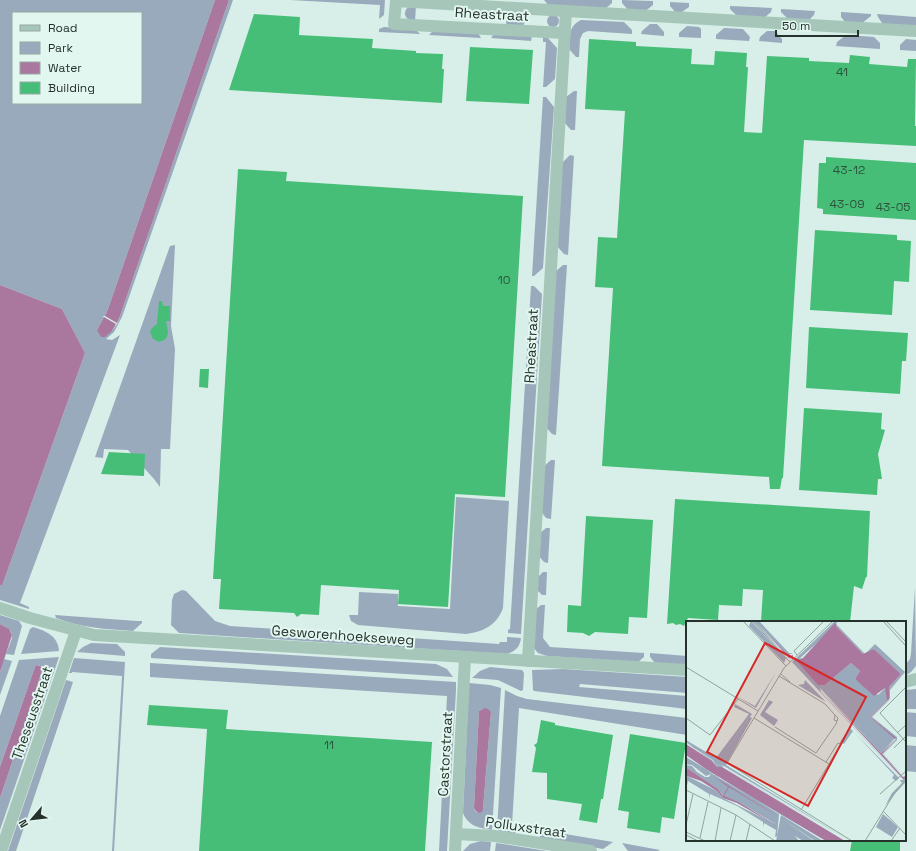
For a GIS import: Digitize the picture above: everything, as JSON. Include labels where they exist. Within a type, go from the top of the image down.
[{"type":"street","name":"Rheastraat","points":[[564,33],[394,24],[396,2],[916,31]]},
{"type":"street","name":"Rheastraat","points":[[528,661],[566,11]]},
{"type":"street","name":"Gesworenhoekseweg","points":[[0,608],[94,635],[686,670]]},
{"type":"street","name":"Theseusstraat","points":[[1,851],[76,631]]},
{"type":"street","name":"Castorstraat","points":[[455,851],[465,658]]},
{"type":"street","name":"Polluxstraat","points":[[456,834],[495,836],[591,851]]},
{"type":"green space","points":[[0,0],[215,0],[108,309],[105,316],[102,316],[104,317],[97,330],[112,331],[120,316],[229,0],[233,0],[122,317],[114,332],[106,339],[112,340],[120,335],[20,603],[29,607],[29,609],[0,600],[0,585],[2,586],[85,353],[62,309],[0,285]]},
{"type":"green space","points":[[290,0],[385,0],[384,15],[379,19],[380,5]]},
{"type":"green space","points":[[544,0],[612,0],[612,3],[605,9],[549,6]]},
{"type":"green space","points":[[622,0],[653,1],[653,5],[644,12],[629,11],[622,3]]},
{"type":"green space","points":[[670,2],[689,3],[689,7],[677,14],[670,6]]},
{"type":"green space","points":[[416,5],[415,22],[406,17],[405,12],[408,7]]},
{"type":"green space","points":[[730,6],[772,8],[771,12],[763,19],[738,17],[730,9]]},
{"type":"green space","points":[[781,9],[815,11],[814,15],[807,22],[790,21],[781,12]]},
{"type":"green space","points":[[507,11],[522,12],[526,19],[523,26],[506,27]]},
{"type":"green space","points":[[841,12],[871,14],[871,16],[861,24],[847,24],[841,17]]},
{"type":"green space","points":[[877,14],[916,17],[916,28],[884,26]]},
{"type":"green space","points":[[551,15],[555,15],[559,21],[555,27],[551,27],[547,23],[547,19]]},
{"type":"green space","points":[[581,20],[624,22],[632,30],[632,34],[588,31],[583,33],[580,39],[579,57],[576,57],[569,49],[570,32],[574,25]]},
{"type":"green space","points":[[650,24],[657,24],[664,32],[664,36],[641,34],[642,31]]},
{"type":"green space","points":[[687,26],[699,27],[701,29],[701,38],[679,37],[679,33]]},
{"type":"green space","points":[[384,27],[415,29],[420,34],[379,32],[379,29]]},
{"type":"green space","points":[[724,28],[743,29],[750,37],[749,41],[716,39],[716,35]]},
{"type":"green space","points":[[434,30],[478,33],[481,38],[429,35]]},
{"type":"green space","points":[[767,31],[775,31],[782,39],[782,43],[759,41],[760,37]]},
{"type":"green space","points":[[494,34],[532,36],[531,41],[491,38]]},
{"type":"green space","points":[[846,35],[874,37],[880,43],[880,49],[836,46],[837,42]]},
{"type":"green space","points":[[543,37],[547,37],[557,48],[555,79],[546,87],[543,87],[546,42],[543,42]]},
{"type":"green space","points":[[906,39],[916,40],[916,51],[900,50],[900,45]]},
{"type":"green space","points":[[574,91],[577,91],[575,130],[571,130],[564,122],[566,97]]},
{"type":"green space","points":[[543,97],[546,97],[554,107],[543,268],[532,276]]},
{"type":"green space","points":[[570,155],[574,156],[568,255],[564,254],[556,245],[562,163]]},
{"type":"green space","points":[[175,245],[171,326],[175,349],[170,449],[161,449],[160,487],[128,450],[104,449],[103,458],[95,457],[170,246]]},
{"type":"green space","points":[[563,265],[567,265],[556,435],[552,434],[545,426],[555,272]]},
{"type":"green space","points":[[531,286],[534,286],[542,294],[521,634],[508,633],[508,630],[510,629]]},
{"type":"green space","points":[[551,460],[555,460],[551,519],[546,518],[540,510],[543,467]]},
{"type":"green space","points":[[456,497],[509,501],[503,608],[497,619],[489,627],[466,634],[358,625],[351,621],[349,615],[358,615],[359,592],[398,594],[398,606],[450,609]]},
{"type":"green space","points":[[546,528],[550,528],[548,563],[544,562],[537,554],[538,535]]},
{"type":"green space","points":[[543,572],[547,572],[546,595],[542,595],[535,588],[536,579]]},
{"type":"green space","points":[[915,588],[916,666],[906,675],[906,664],[910,659]]},
{"type":"green space","points":[[182,590],[186,591],[215,621],[230,626],[499,644],[500,642],[507,642],[507,637],[521,638],[520,644],[516,649],[506,654],[179,633],[171,625],[172,600],[174,594]]},
{"type":"green space","points":[[541,605],[545,605],[543,638],[550,647],[644,653],[644,657],[638,662],[547,656],[538,653],[534,648],[534,611]]},
{"type":"green space","points":[[0,615],[19,621],[22,626],[14,655],[6,654],[12,636],[6,627],[0,624]]},
{"type":"green space","points":[[55,615],[142,621],[142,623],[133,631],[104,629],[75,624],[56,618]]},
{"type":"green space","points":[[33,627],[47,632],[54,638],[59,651],[21,654],[30,629]]},
{"type":"green space","points":[[91,643],[117,644],[125,652],[125,656],[77,652]]},
{"type":"green space","points":[[160,647],[436,664],[447,669],[453,677],[151,658],[151,654]]},
{"type":"green space","points":[[650,653],[686,656],[686,665],[655,663],[650,657]]},
{"type":"green space","points":[[59,657],[0,830],[0,798],[43,667],[38,665],[35,667],[0,767],[0,716],[19,660]]},
{"type":"green space","points":[[74,658],[125,662],[114,851],[112,851],[122,676],[69,673]]},
{"type":"green space","points":[[4,659],[12,661],[0,695],[0,672]]},
{"type":"green space","points":[[150,663],[456,682],[447,851],[439,851],[447,696],[150,677]]},
{"type":"green space","points":[[490,667],[522,670],[524,673],[523,690],[521,691],[498,680],[472,678],[480,671]]},
{"type":"green space","points":[[563,669],[686,677],[686,693],[580,684],[579,687],[686,696],[686,709],[534,691],[532,670]]},
{"type":"green space","points":[[66,680],[73,682],[16,851],[8,851]]},
{"type":"green space","points":[[469,683],[490,685],[501,688],[492,830],[474,826],[468,821],[463,813]],"holes":[[[483,709],[491,712],[483,809],[478,813],[474,808],[479,711]]]},
{"type":"green space","points":[[916,689],[916,709],[906,709],[906,690]]},
{"type":"green space","points":[[505,690],[527,699],[686,718],[686,735],[519,708],[512,825],[522,827],[514,834],[497,831]]},
{"type":"green space","points":[[906,712],[916,713],[916,737],[906,736]]},
{"type":"green space","points":[[906,745],[916,746],[916,772],[906,771]]},
{"type":"green space","points":[[535,829],[613,842],[603,849],[541,838]]},
{"type":"green space","points":[[481,841],[491,842],[490,851],[463,851],[470,844]]},
{"type":"green space","points":[[496,843],[503,844],[547,851],[495,851]]},
{"type":"green space","points":[[622,843],[660,850],[628,851]]},
{"type":"water","points":[[215,0],[229,0],[117,323],[105,316]]},
{"type":"water","points":[[0,285],[62,309],[85,353],[2,586],[0,585]]},
{"type":"water","points":[[104,317],[116,324],[112,331],[105,337],[101,337],[97,330]]},
{"type":"water","points":[[0,624],[9,629],[12,635],[0,672]]},
{"type":"water","points":[[37,665],[43,667],[0,798],[0,767]]},
{"type":"water","points":[[485,708],[491,712],[483,809],[482,812],[478,813],[474,808],[479,711]]},
{"type":"building","points":[[254,14],[300,17],[299,35],[373,39],[372,48],[416,51],[416,53],[443,54],[442,69],[444,69],[442,103],[229,90]]},
{"type":"building","points":[[589,39],[636,42],[636,46],[692,49],[691,64],[714,65],[715,51],[747,53],[746,67],[748,67],[744,132],[762,133],[767,56],[809,58],[809,61],[849,63],[850,55],[870,57],[869,64],[907,67],[908,59],[916,59],[916,146],[804,140],[783,478],[780,489],[770,489],[769,477],[602,466],[613,288],[595,287],[598,237],[617,238],[625,111],[585,109]]},
{"type":"building","points":[[470,47],[533,50],[529,104],[466,101]]},
{"type":"building","points":[[826,157],[916,163],[916,220],[823,214],[823,209],[817,208],[819,163],[826,163]]},
{"type":"building","points":[[238,169],[287,172],[286,181],[523,196],[505,497],[455,494],[448,607],[398,604],[399,590],[321,585],[319,615],[301,614],[297,617],[294,613],[219,609],[221,579],[213,579]]},
{"type":"building","points":[[815,230],[897,235],[897,240],[911,241],[909,282],[894,281],[892,315],[810,310]]},
{"type":"building","points":[[159,301],[162,301],[163,306],[170,306],[170,321],[166,321],[168,332],[167,337],[159,342],[153,339],[150,332],[157,324]]},
{"type":"building","points":[[809,327],[908,333],[906,361],[902,361],[900,394],[806,388]]},
{"type":"building","points":[[200,369],[209,369],[208,388],[199,387]]},
{"type":"building","points":[[804,408],[882,413],[881,429],[885,430],[878,454],[882,479],[878,479],[877,495],[799,490]]},
{"type":"building","points":[[109,452],[145,454],[144,476],[101,474]]},
{"type":"building","points":[[675,499],[870,511],[867,577],[862,589],[854,586],[850,621],[761,621],[763,590],[743,589],[742,606],[719,605],[718,620],[688,618],[684,626],[673,623],[667,624]]},
{"type":"building","points":[[586,516],[653,520],[647,618],[629,617],[628,634],[595,632],[589,636],[583,633],[567,632],[568,605],[581,606]]},
{"type":"building","points":[[149,705],[228,710],[226,729],[432,742],[425,851],[199,851],[207,729],[147,725]]},
{"type":"building","points":[[541,720],[555,723],[555,725],[613,735],[603,799],[601,799],[597,823],[579,820],[582,804],[547,799],[547,773],[532,772],[536,748],[534,745],[537,743]]},
{"type":"building","points":[[630,734],[686,743],[674,819],[662,817],[660,833],[627,828],[629,812],[618,810]]},
{"type":"building","points":[[852,841],[900,841],[900,851],[850,851]]}]
